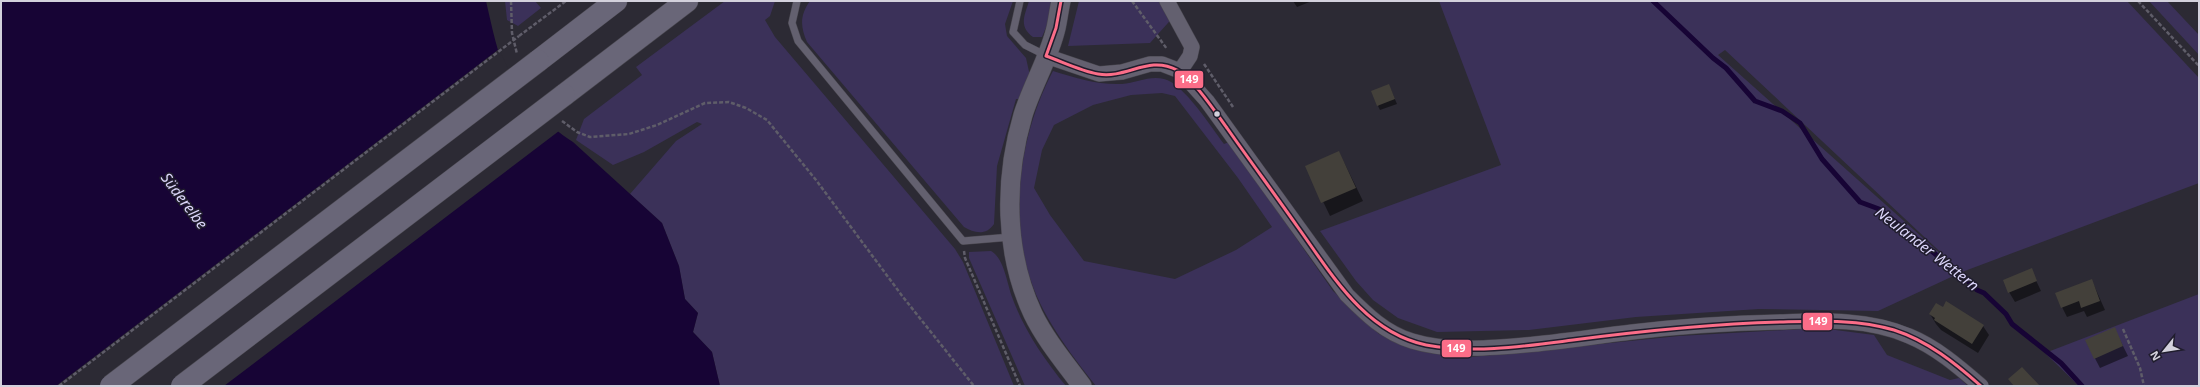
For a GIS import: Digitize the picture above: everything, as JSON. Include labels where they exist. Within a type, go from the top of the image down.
[{"type":"highway","points":[[111,386],[528,59],[616,1]]},
{"type":"highway","points":[[182,386],[687,1]]},
{"type":"street","points":[[1061,1],[1056,28],[1032,89],[1014,151],[1009,191],[1011,237],[1018,274],[1033,314],[1054,347],[1082,386]]},
{"type":"street","points":[[1167,1],[1192,47],[1190,56],[1180,70]]},
{"type":"street","points":[[1046,56],[1100,74],[1122,72],[1150,64],[1162,64],[1180,70],[1207,101],[1347,295],[1370,318],[1390,332],[1411,341],[1441,347],[1474,349],[1553,343],[1662,328],[1760,322],[1843,322],[1881,326],[1909,336],[1932,347],[1956,364],[1981,386]]},
{"type":"lane","points":[[797,1],[792,24],[798,42],[963,241],[1011,237]]},
{"type":"lane","points":[[1020,1],[1014,32],[1025,45],[1046,56]]},
{"type":"path","points":[[511,1],[512,33],[528,59]]},
{"type":"path","points":[[59,386],[566,1]]},
{"type":"path","points":[[1132,1],[1164,42],[1180,70]]},
{"type":"path","points":[[2138,1],[2199,66]]},
{"type":"path","points":[[560,118],[576,132],[590,137],[628,134],[658,124],[705,103],[729,102],[746,108],[767,120],[816,180],[903,297],[974,386]]},
{"type":"path","points":[[963,241],[965,258],[1020,386]]},
{"type":"path","points":[[2123,329],[2140,368],[2144,386]]},
{"type":"shaded area","points":[[505,1],[535,1],[541,8],[518,26],[507,20]]},
{"type":"shaded area","points":[[725,1],[775,1],[770,16],[765,20],[775,37],[955,249],[963,262],[1014,386],[720,386],[712,352],[693,332],[698,313],[685,299],[679,266],[662,223],[630,194],[676,141],[702,124],[697,122],[644,152],[613,165],[576,140],[584,119],[642,75],[636,67]]},
{"type":"shaded area","points":[[810,1],[1013,1],[1005,24],[1007,36],[1026,58],[1030,76],[1020,99],[1016,99],[997,166],[994,224],[991,228],[984,232],[976,232],[964,227],[807,42],[803,31],[802,21],[804,11]]},
{"type":"shaded area","points":[[1029,1],[1052,1],[1047,25],[1042,37],[1033,37],[1025,29],[1024,20]]},
{"type":"shaded area","points":[[1079,1],[1167,1],[1176,14],[1150,43],[1068,46]]},
{"type":"shaded area","points":[[1439,1],[2127,1],[2199,78],[2199,183],[1962,272],[1878,311],[1759,309],[1636,317],[1529,330],[1437,332],[1398,318],[1373,300],[1356,281],[1320,231],[1501,165]],"holes":[[[1725,50],[1951,263],[1718,55]]]},
{"type":"shaded area","points":[[2149,1],[2167,1],[2199,35],[2199,55]]},
{"type":"shaded area","points":[[1053,71],[1087,80],[1113,84],[1122,84],[1154,78],[1172,82],[1197,107],[1224,144],[1229,142],[1333,291],[1379,334],[1421,351],[1471,357],[1679,336],[1820,328],[1874,335],[1887,355],[1950,380],[1959,378],[1968,386],[1096,386],[1056,332],[1040,303],[1033,288],[1022,247],[1019,196],[1022,169],[1026,143],[1042,94]],"holes":[[[1162,93],[1175,96],[1238,178],[1272,227],[1236,250],[1175,279],[1084,261],[1050,215],[1034,188],[1042,150],[1054,125],[1093,105],[1131,95]]]},
{"type":"shaded area","points":[[991,251],[999,259],[1002,265],[1012,297],[1022,321],[1042,355],[1066,386],[1025,386],[969,258],[969,252]]},
{"type":"shaded area","points":[[2199,294],[2199,386],[2079,386],[2045,353]]},
{"type":"water","name":"Süderelbe","points":[[1,1],[486,1],[501,59],[516,91],[543,119],[573,142],[662,223],[679,266],[685,299],[698,313],[693,332],[712,352],[720,386],[1,386]]},
{"type":"pier","points":[[499,49],[518,90],[559,131],[224,386],[56,386]]},
{"type":"building","points":[[1389,84],[1395,99],[1377,106],[1371,91]]},
{"type":"building","points":[[1339,151],[1356,188],[1321,203],[1305,166]]},
{"type":"building","points":[[2032,268],[2037,281],[2008,293],[2003,280]]},
{"type":"building","points":[[2092,279],[2100,301],[2081,308],[2079,301],[2061,308],[2055,293]]},
{"type":"building","points":[[1946,301],[1984,325],[1972,344],[1934,320],[1935,318],[1929,314],[1936,303],[1943,307]]},
{"type":"building","points":[[2115,327],[2123,346],[2094,359],[2085,340]]},
{"type":"building","points":[[2022,367],[2040,386],[2014,386],[2008,379]]},
{"type":"waterway","name":"Neulander Wettern","points":[[1653,1],[1713,58],[1726,68],[1755,101],[1782,111],[1800,123],[1822,159],[1860,202],[1879,209],[1964,277],[1977,290],[1984,293],[2006,314],[2012,324],[2061,363],[2082,386]]},
{"type":"transit line","name":"149","points":[[1046,56],[1056,28],[1061,1]]},
{"type":"transit line","name":"149","points":[[1046,56],[1079,69],[1098,74],[1109,75],[1156,65],[1166,66],[1183,74],[1211,105],[1336,281],[1367,314],[1384,328],[1404,338],[1426,345],[1444,348],[1481,349],[1518,347],[1702,326],[1823,321],[1852,322],[1880,326],[1918,340],[1930,346],[1951,361],[1981,386]]}]
